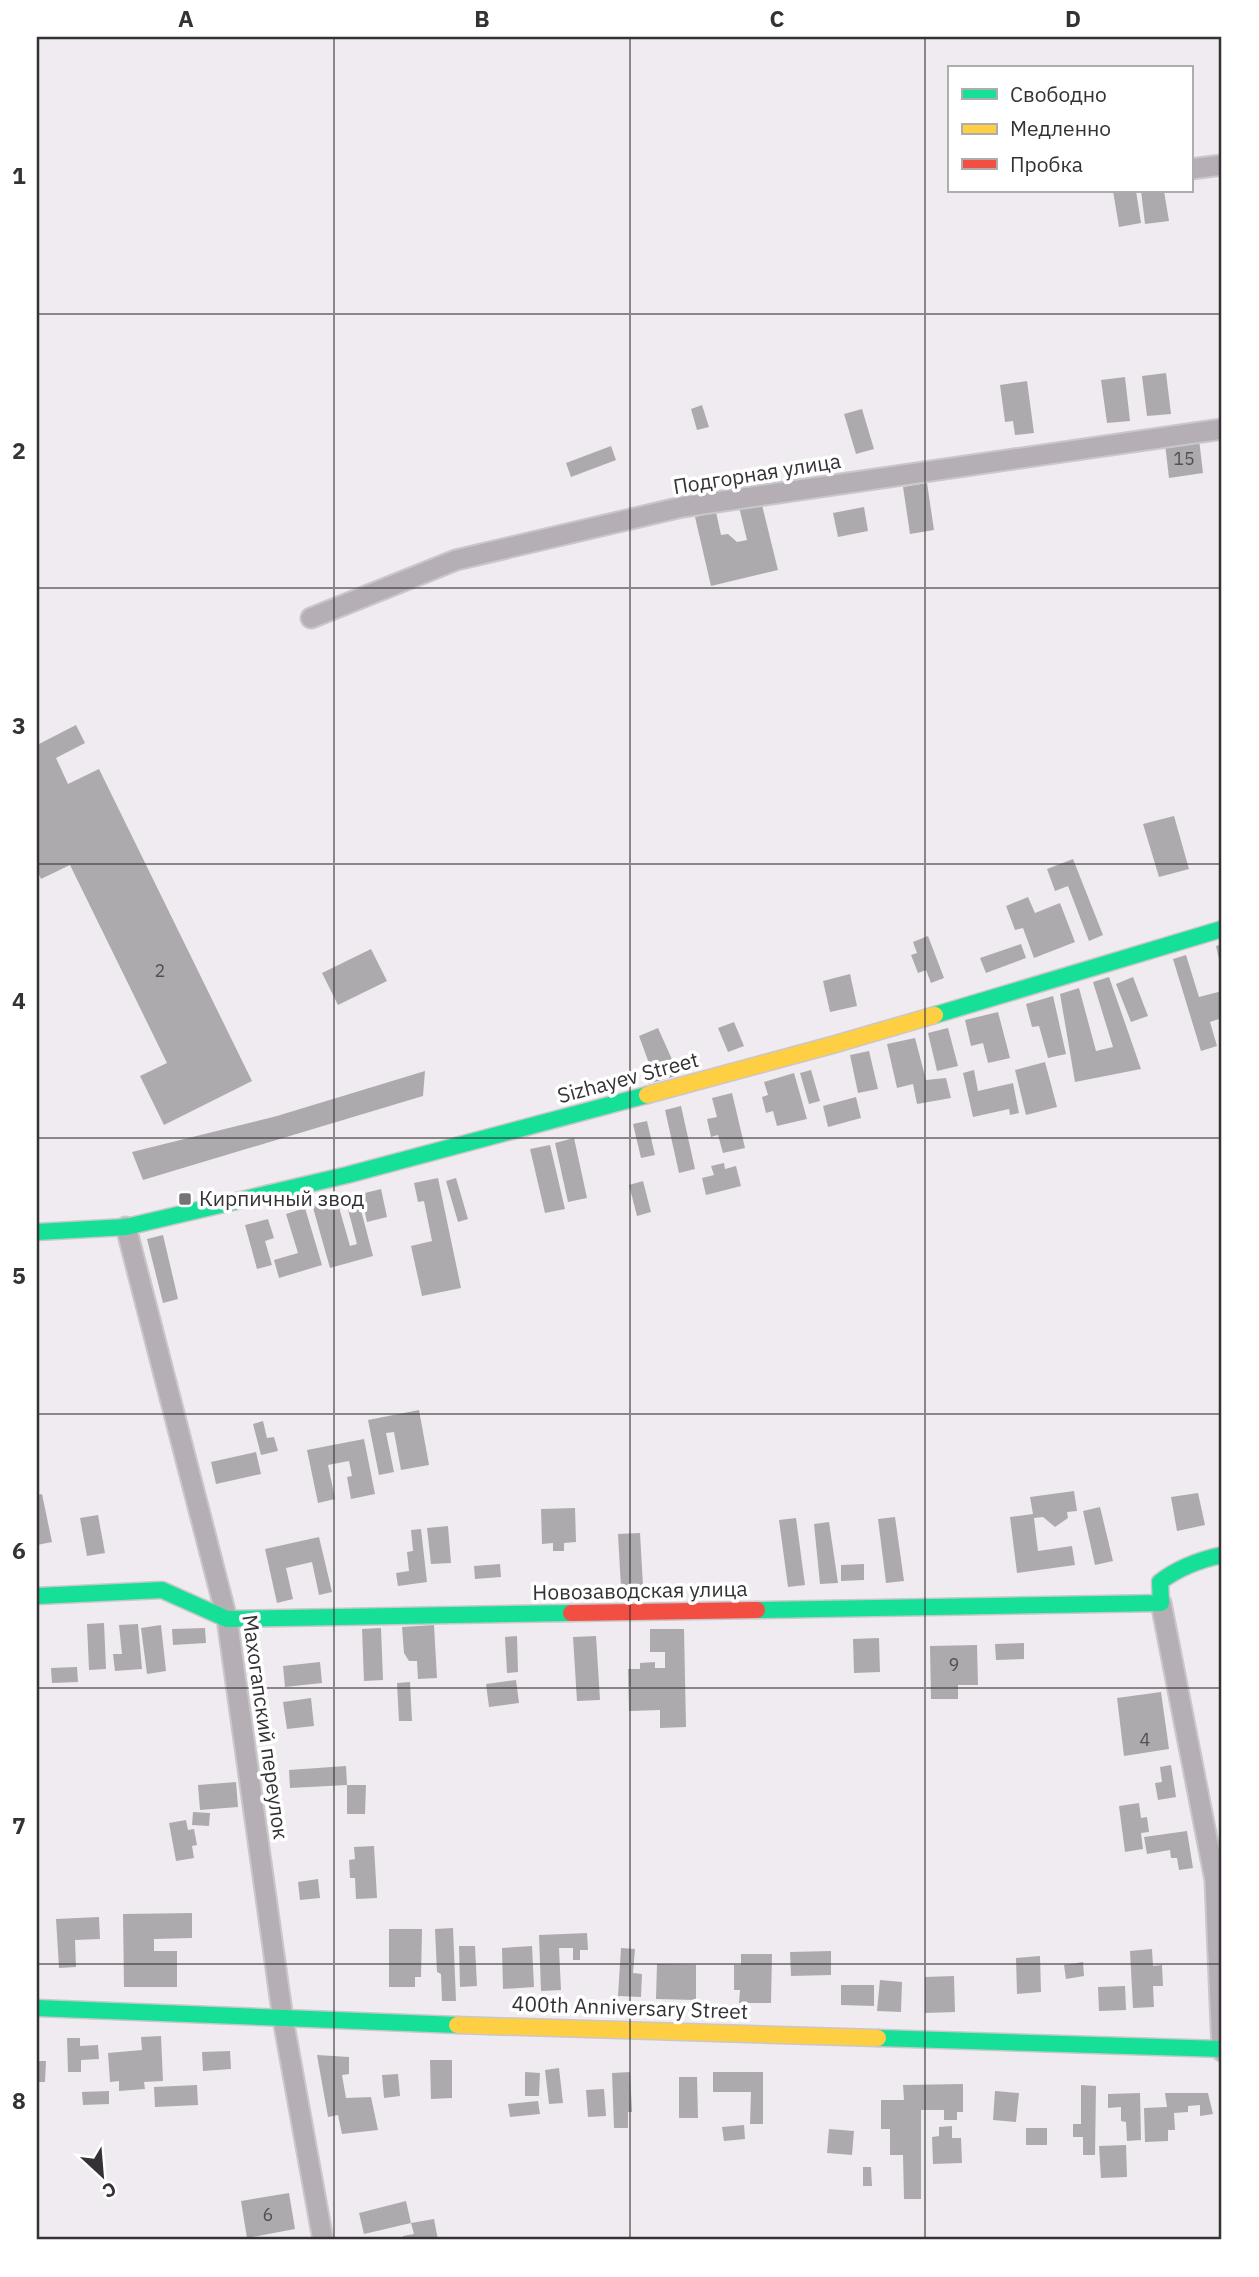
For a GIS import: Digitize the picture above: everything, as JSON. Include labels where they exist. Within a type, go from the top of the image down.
[{"type":"street","points":[[1192,169],[1222,165]]},
{"type":"street","name":"Подгорная улица","points":[[311,618],[456,560],[682,507],[1222,429]]},
{"type":"street","name":"Sizhayev Street","points":[[37,1232],[126,1227],[348,1175],[806,1052],[1222,929]]},
{"type":"street","name":"Махогапский переулок","points":[[126,1227],[227,1619],[283,2019],[323,2240]]},
{"type":"street","points":[[1222,1555],[1175,1569],[1160,1582],[1161,1603],[1218,1879],[1222,2050]]},
{"type":"street","name":"Новозаводская улица","points":[[37,1597],[162,1590],[227,1619],[1161,1603]]},
{"type":"street","name":"400th Anniversary Street","points":[[37,2008],[283,2019],[1222,2050]]},
{"type":"building","points":[[1113,192],[1136,192],[1141,223],[1119,227]]},
{"type":"building","points":[[1141,192],[1164,192],[1169,221],[1145,224]]},
{"type":"building","points":[[1166,373],[1171,414],[1147,416],[1142,376]]},
{"type":"building","points":[[1125,377],[1130,421],[1107,423],[1101,380]]},
{"type":"building","points":[[1027,381],[1034,433],[1015,435],[1013,421],[1005,422],[1000,385]]},
{"type":"building","points":[[702,405],[709,427],[697,430],[691,409]]},
{"type":"building","points":[[862,409],[874,449],[856,454],[844,414]]},
{"type":"building","points":[[1199,439],[1203,473],[1169,478],[1165,444]]},
{"type":"building","points":[[611,446],[616,460],[571,477],[566,463]]},
{"type":"building","points":[[927,483],[934,530],[910,534],[903,487]]},
{"type":"building","points":[[761,501],[778,570],[711,586],[695,517],[716,512],[721,535],[728,534],[737,542],[747,540],[739,507]]},
{"type":"building","points":[[864,507],[868,531],[838,537],[833,513]]},
{"type":"building","points":[[76,725],[85,743],[56,758],[68,784],[99,769],[252,1081],[164,1125],[140,1076],[167,1063],[70,865],[41,879],[37,870],[37,745]]},
{"type":"building","points":[[1174,816],[1189,869],[1159,877],[1143,824]]},
{"type":"building","points":[[1073,859],[1103,935],[1089,941],[1068,886],[1055,891],[1047,869]]},
{"type":"building","points":[[1028,897],[1035,913],[1060,903],[1075,942],[1034,958],[1023,928],[1015,930],[1006,906]]},
{"type":"building","points":[[928,936],[944,978],[931,983],[926,970],[918,973],[911,955],[917,953],[913,942]]},
{"type":"building","points":[[1021,944],[1026,958],[986,973],[980,958]]},
{"type":"building","points":[[1222,944],[1222,968],[1221,968],[1216,946]]},
{"type":"building","points":[[371,949],[387,981],[338,1005],[322,973]]},
{"type":"building","points":[[1186,955],[1199,997],[1222,991],[1222,1018],[1210,1022],[1217,1046],[1201,1051],[1173,959]]},
{"type":"building","points":[[850,974],[857,1006],[830,1012],[823,981]]},
{"type":"building","points":[[1109,977],[1141,1069],[1075,1082],[1060,994],[1079,988],[1096,1051],[1113,1047],[1093,982]]},
{"type":"building","points":[[1133,977],[1148,1016],[1131,1022],[1116,984]]},
{"type":"building","points":[[1053,996],[1066,1054],[1048,1058],[1039,1026],[1032,1027],[1026,1004]]},
{"type":"building","points":[[998,1012],[1010,1058],[988,1063],[983,1043],[971,1046],[965,1020]]},
{"type":"building","points":[[734,1022],[744,1046],[728,1052],[718,1028]]},
{"type":"building","points":[[658,1028],[679,1075],[648,1084],[643,1068],[650,1066],[639,1036]]},
{"type":"building","points":[[948,1028],[958,1066],[937,1071],[928,1033]]},
{"type":"building","points":[[915,1038],[926,1080],[946,1078],[951,1098],[917,1104],[913,1084],[897,1088],[887,1044]]},
{"type":"building","points":[[869,1051],[878,1089],[858,1093],[850,1055]]},
{"type":"building","points":[[1045,1062],[1057,1107],[1026,1115],[1015,1070]]},
{"type":"building","points":[[811,1070],[820,1101],[809,1104],[800,1073]]},
{"type":"building","points":[[974,1070],[978,1091],[1013,1083],[1019,1113],[1010,1115],[1009,1109],[973,1117],[963,1073]]},
{"type":"building","points":[[425,1071],[423,1096],[143,1180],[132,1152],[277,1116]]},
{"type":"building","points":[[794,1073],[807,1119],[777,1126],[773,1111],[766,1113],[762,1097],[768,1095],[764,1082]]},
{"type":"building","points":[[732,1093],[745,1148],[723,1153],[718,1135],[711,1137],[707,1119],[717,1117],[712,1098]]},
{"type":"building","points":[[856,1097],[861,1118],[828,1127],[823,1106]]},
{"type":"building","points":[[681,1106],[695,1169],[679,1173],[665,1110]]},
{"type":"building","points":[[647,1121],[655,1155],[641,1158],[633,1124]]},
{"type":"building","points":[[574,1138],[587,1198],[568,1202],[555,1143]]},
{"type":"building","points":[[550,1145],[565,1209],[545,1213],[530,1149]]},
{"type":"building","points":[[724,1163],[725,1169],[736,1166],[741,1186],[706,1195],[702,1178],[714,1175],[711,1166]]},
{"type":"building","points":[[438,1178],[461,1288],[422,1296],[411,1246],[432,1241],[424,1201],[418,1202],[414,1183]]},
{"type":"building","points":[[456,1178],[468,1219],[458,1222],[446,1181]]},
{"type":"building","points":[[643,1181],[651,1212],[637,1216],[629,1185]]},
{"type":"building","points":[[381,1189],[387,1217],[367,1222],[361,1194]]},
{"type":"building","points":[[357,1195],[373,1256],[330,1268],[312,1204],[336,1197],[350,1246],[357,1244],[345,1198]]},
{"type":"building","points":[[305,1208],[322,1265],[279,1278],[274,1260],[298,1253],[286,1214]]},
{"type":"building","points":[[268,1219],[274,1238],[265,1241],[272,1265],[257,1269],[245,1225]]},
{"type":"building","points":[[163,1235],[178,1299],[163,1303],[147,1239]]},
{"type":"building","points":[[419,1410],[429,1465],[401,1470],[394,1432],[386,1433],[394,1472],[379,1475],[368,1420]]},
{"type":"building","points":[[263,1421],[267,1438],[274,1437],[278,1451],[261,1455],[253,1424]]},
{"type":"building","points":[[364,1439],[375,1494],[351,1499],[347,1477],[352,1476],[349,1461],[328,1465],[335,1499],[318,1503],[307,1450]]},
{"type":"building","points":[[256,1452],[261,1474],[216,1484],[211,1462]]},
{"type":"building","points":[[1074,1491],[1077,1511],[1067,1512],[1068,1518],[1055,1527],[1043,1517],[1034,1518],[1038,1551],[1072,1546],[1075,1565],[1017,1573],[1010,1517],[1033,1514],[1030,1497]]},
{"type":"building","points":[[1198,1493],[1205,1525],[1177,1531],[1171,1497]]},
{"type":"building","points":[[42,1494],[52,1542],[37,1545],[37,1495]]},
{"type":"building","points":[[1100,1507],[1113,1561],[1095,1565],[1083,1511]]},
{"type":"building","points":[[575,1508],[576,1542],[564,1543],[564,1551],[553,1551],[553,1543],[542,1544],[541,1509]]},
{"type":"building","points":[[98,1515],[105,1553],[87,1556],[80,1518]]},
{"type":"building","points":[[895,1517],[904,1581],[886,1583],[878,1519]]},
{"type":"building","points":[[796,1518],[805,1585],[788,1587],[779,1520]]},
{"type":"building","points":[[829,1522],[838,1583],[820,1584],[814,1524]]},
{"type":"building","points":[[448,1526],[451,1563],[431,1564],[427,1528]]},
{"type":"building","points":[[421,1529],[427,1582],[398,1586],[396,1573],[409,1571],[407,1552],[413,1551],[411,1530]]},
{"type":"building","points":[[640,1533],[643,1586],[621,1588],[618,1534]]},
{"type":"building","points":[[319,1537],[332,1592],[319,1595],[312,1562],[286,1568],[293,1599],[277,1603],[265,1549]]},
{"type":"building","points":[[500,1564],[501,1577],[475,1579],[474,1566]]},
{"type":"building","points":[[864,1564],[864,1580],[841,1581],[841,1565]]},
{"type":"building","points":[[104,1623],[106,1669],[89,1670],[87,1624]]},
{"type":"building","points":[[138,1624],[142,1669],[115,1671],[113,1654],[122,1654],[119,1625]]},
{"type":"building","points":[[161,1625],[166,1671],[147,1674],[141,1628]]},
{"type":"building","points":[[434,1625],[437,1678],[418,1679],[417,1661],[409,1661],[404,1653],[402,1627]]},
{"type":"building","points":[[205,1628],[206,1643],[173,1645],[172,1629]]},
{"type":"building","points":[[381,1628],[383,1680],[364,1681],[362,1629]]},
{"type":"building","points":[[650,1629],[684,1629],[686,1727],[660,1728],[660,1710],[629,1711],[628,1669],[640,1669],[640,1663],[655,1662],[655,1668],[665,1668],[665,1652],[650,1652]]},
{"type":"building","points":[[517,1636],[518,1672],[507,1673],[505,1637]]},
{"type":"building","points":[[596,1636],[600,1700],[577,1701],[573,1637]]},
{"type":"building","points":[[879,1638],[880,1672],[854,1673],[853,1639]]},
{"type":"building","points":[[1024,1643],[1024,1659],[996,1660],[995,1644]]},
{"type":"building","points":[[977,1645],[978,1685],[958,1685],[958,1699],[931,1699],[930,1646]]},
{"type":"building","points":[[320,1662],[322,1683],[285,1687],[283,1666]]},
{"type":"building","points":[[77,1667],[78,1682],[52,1683],[51,1668]]},
{"type":"building","points":[[516,1680],[519,1703],[489,1707],[486,1684]]},
{"type":"building","points":[[410,1682],[412,1721],[399,1721],[397,1683]]},
{"type":"building","points":[[1161,1692],[1169,1749],[1124,1756],[1117,1698]]},
{"type":"building","points":[[311,1698],[314,1726],[287,1729],[283,1702]]},
{"type":"building","points":[[1171,1765],[1176,1797],[1158,1800],[1155,1783],[1162,1782],[1160,1767]]},
{"type":"building","points":[[346,1766],[347,1785],[290,1788],[289,1770]]},
{"type":"building","points":[[236,1782],[238,1807],[200,1810],[198,1785]]},
{"type":"building","points":[[347,1785],[366,1785],[365,1814],[347,1814]]},
{"type":"building","points":[[1139,1803],[1141,1818],[1147,1817],[1149,1832],[1141,1833],[1143,1849],[1125,1852],[1119,1806]]},
{"type":"building","points":[[193,1812],[210,1813],[209,1826],[192,1825]]},
{"type":"building","points":[[186,1820],[188,1830],[194,1829],[197,1845],[192,1846],[194,1858],[176,1861],[169,1823]]},
{"type":"building","points":[[1187,1831],[1193,1868],[1179,1870],[1177,1858],[1171,1858],[1170,1850],[1147,1854],[1144,1837]]},
{"type":"building","points":[[374,1846],[377,1898],[356,1899],[355,1878],[350,1878],[349,1860],[355,1859],[354,1847]]},
{"type":"building","points":[[318,1879],[320,1898],[300,1900],[298,1882]]},
{"type":"building","points":[[192,1913],[192,1938],[154,1939],[154,1951],[177,1951],[177,1987],[124,1987],[123,1914]]},
{"type":"building","points":[[99,1917],[100,1939],[75,1940],[76,1967],[59,1968],[56,1919]]},
{"type":"building","points":[[453,1928],[456,2001],[442,2001],[441,1974],[437,1972],[435,1929]]},
{"type":"building","points":[[389,1929],[422,1929],[421,1977],[415,1977],[415,1987],[389,1987]]},
{"type":"building","points":[[587,1933],[588,1950],[580,1950],[580,1960],[573,1960],[573,1948],[559,1948],[561,1990],[541,1991],[539,1935]]},
{"type":"building","points":[[459,1946],[475,1946],[477,1986],[460,1987]]},
{"type":"building","points":[[532,1946],[534,1987],[503,1989],[502,1948]]},
{"type":"building","points":[[621,1948],[635,1949],[633,1973],[642,1974],[641,1997],[618,1996]]},
{"type":"building","points":[[1152,1949],[1153,1966],[1162,1965],[1163,1986],[1153,1986],[1154,2007],[1133,2008],[1130,1951]]},
{"type":"building","points":[[831,1951],[831,1975],[791,1976],[790,1952]]},
{"type":"building","points":[[741,1954],[772,1954],[771,2003],[739,2003],[740,1990],[734,1990],[734,1965],[741,1965]]},
{"type":"building","points":[[1040,1956],[1041,1992],[1017,1994],[1016,1958]]},
{"type":"building","points":[[1083,1962],[1084,1976],[1066,1979],[1064,1965]]},
{"type":"building","points":[[657,1964],[696,1965],[696,2000],[656,1999]]},
{"type":"building","points":[[954,1976],[955,2012],[925,2013],[925,1977]]},
{"type":"building","points":[[880,1980],[902,1982],[901,2012],[877,2011]]},
{"type":"building","points":[[841,1985],[874,1985],[874,2006],[841,2005]]},
{"type":"building","points":[[1125,1986],[1126,2010],[1099,2011],[1098,1987]]},
{"type":"building","points":[[161,2036],[163,2081],[144,2082],[145,2089],[119,2091],[119,2081],[110,2082],[108,2053],[142,2050],[141,2037]]},
{"type":"building","points":[[67,2038],[80,2038],[80,2046],[98,2045],[99,2059],[81,2060],[81,2072],[68,2072]]},
{"type":"building","points":[[230,2051],[231,2069],[203,2071],[202,2052]]},
{"type":"building","points":[[317,2055],[349,2057],[349,2074],[342,2075],[346,2098],[371,2097],[378,2130],[342,2134],[338,2115],[328,2117]]},
{"type":"building","points":[[430,2060],[452,2060],[452,2098],[431,2099]]},
{"type":"building","points":[[37,2061],[46,2061],[45,2082],[37,2082]]},
{"type":"building","points":[[559,2068],[563,2103],[549,2104],[545,2070]]},
{"type":"building","points":[[525,2072],[540,2073],[539,2096],[525,2096]]},
{"type":"building","points":[[630,2072],[632,2112],[628,2112],[628,2128],[614,2128],[612,2073]]},
{"type":"building","points":[[713,2072],[763,2072],[763,2124],[750,2124],[751,2092],[713,2092]]},
{"type":"building","points":[[398,2074],[400,2096],[384,2098],[382,2075]]},
{"type":"building","points":[[679,2077],[697,2077],[698,2118],[679,2118]]},
{"type":"building","points":[[963,2084],[963,2112],[957,2112],[957,2120],[944,2120],[944,2110],[921,2110],[921,2199],[904,2199],[903,2155],[890,2155],[890,2129],[881,2129],[881,2100],[904,2100],[903,2085]]},
{"type":"building","points":[[197,2085],[198,2105],[155,2107],[154,2087]]},
{"type":"building","points":[[1081,2085],[1096,2086],[1095,2155],[1083,2155],[1083,2137],[1073,2137],[1073,2124],[1081,2124]]},
{"type":"building","points":[[604,2089],[606,2116],[588,2117],[586,2090]]},
{"type":"building","points":[[109,2091],[109,2104],[83,2105],[82,2092]]},
{"type":"building","points":[[995,2091],[1019,2093],[1016,2122],[993,2120]]},
{"type":"building","points":[[1140,2093],[1141,2140],[1127,2141],[1126,2122],[1121,2121],[1121,2107],[1108,2108],[1108,2094]]},
{"type":"building","points":[[1165,2093],[1208,2093],[1213,2114],[1200,2116],[1200,2105],[1188,2106],[1188,2112],[1174,2113],[1175,2130],[1168,2130],[1168,2141],[1145,2142],[1144,2108],[1167,2107]]},
{"type":"building","points":[[538,2101],[540,2114],[510,2117],[508,2104]]},
{"type":"building","points":[[744,2125],[745,2139],[724,2141],[722,2127]]},
{"type":"building","points":[[952,2126],[952,2138],[961,2138],[962,2163],[933,2164],[932,2137],[939,2136],[939,2127]]},
{"type":"building","points":[[1026,2128],[1047,2128],[1047,2145],[1026,2145]]},
{"type":"building","points":[[829,2129],[854,2131],[852,2155],[827,2153]]},
{"type":"building","points":[[1126,2145],[1127,2177],[1101,2178],[1099,2146]]},
{"type":"building","points":[[863,2167],[871,2167],[872,2186],[863,2186]]},
{"type":"building","points":[[289,2193],[295,2229],[247,2238],[241,2201]]},
{"type":"building","points":[[406,2201],[411,2223],[364,2234],[359,2213]]},
{"type":"building","points":[[434,2219],[438,2240],[404,2240],[403,2236],[414,2234],[411,2223]]},
{"type":"traffic: fast","points":[[935,1015],[1222,929]]},
{"type":"traffic: fast","points":[[37,1232],[126,1227],[347,1175],[647,1095]]},
{"type":"traffic: fast","points":[[757,1610],[1161,1603],[1160,1582],[1190,1565],[1222,1555]]},
{"type":"traffic: fast","points":[[37,1596],[162,1590],[227,1619],[571,1613]]},
{"type":"traffic: fast","points":[[37,2008],[457,2025]]},
{"type":"traffic: fast","points":[[878,2038],[1222,2049]]},
{"type":"traffic: slow","points":[[647,1095],[935,1015]]},
{"type":"traffic: slow","points":[[457,2025],[878,2038]]},
{"type":"traffic: jam","points":[[571,1613],[757,1610]]},
{"type":"place","name":"Кирпичный звод","points":[[185,1199]]}]
